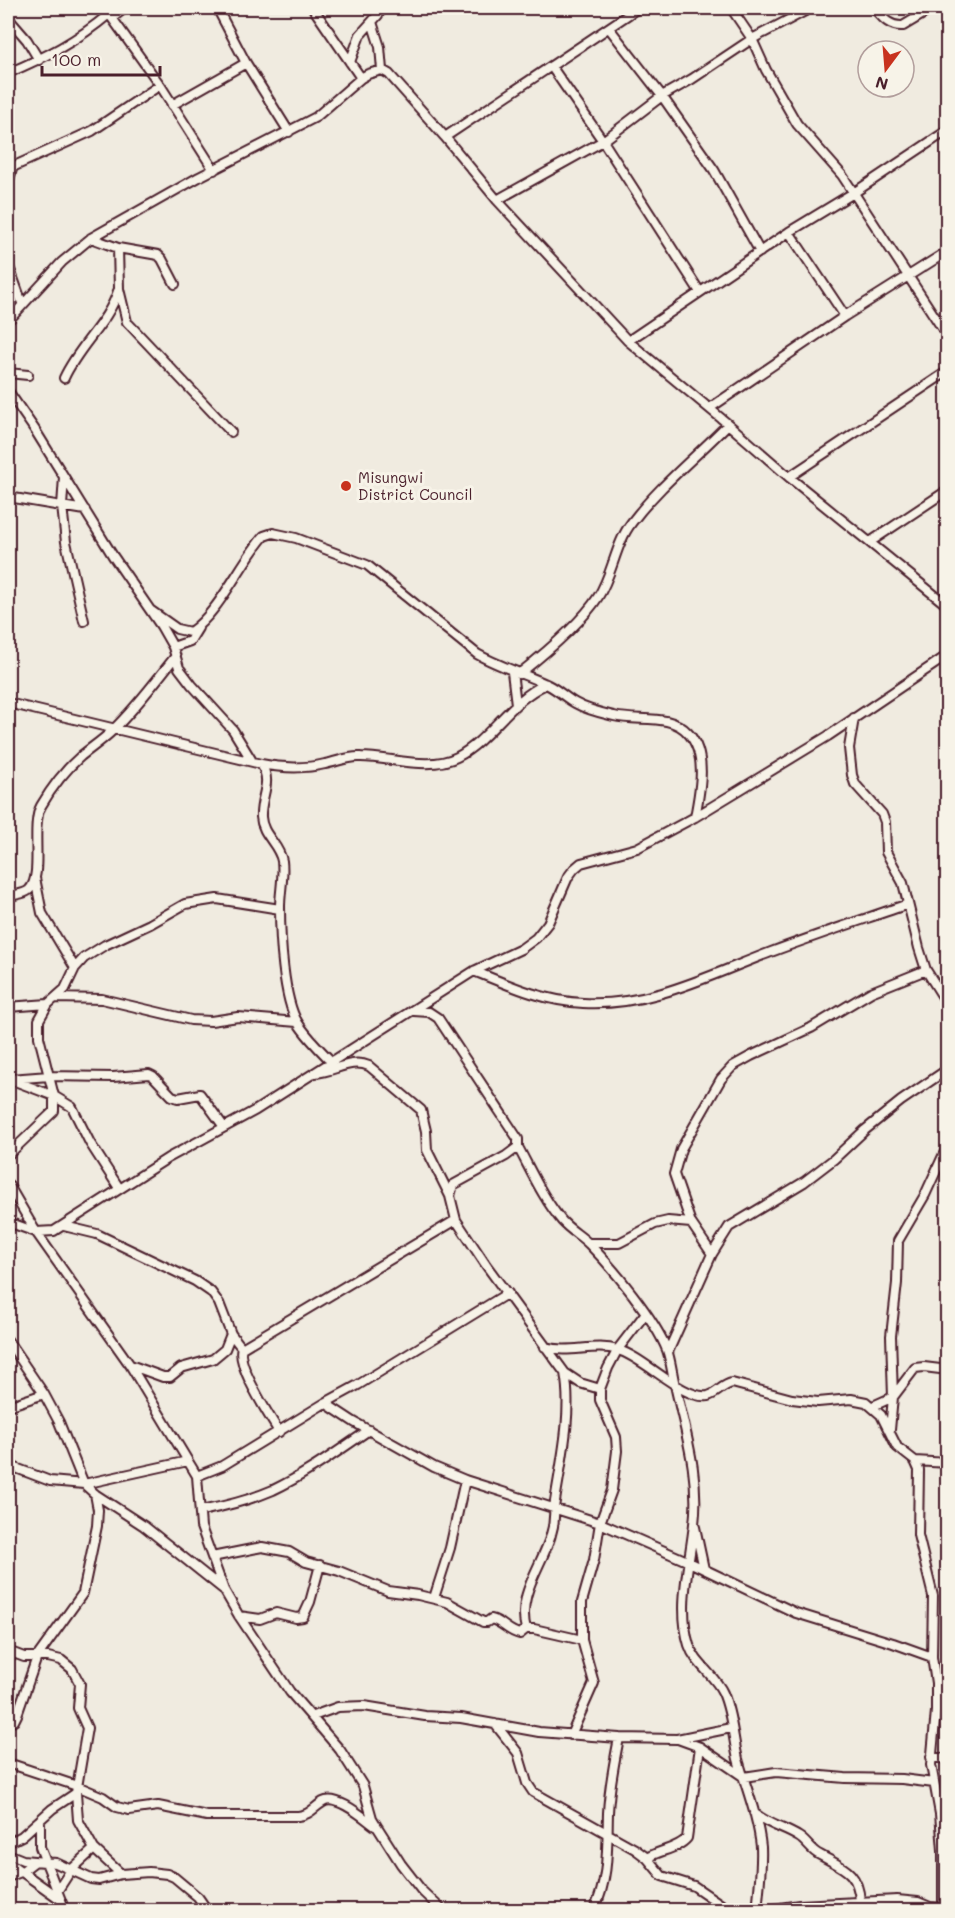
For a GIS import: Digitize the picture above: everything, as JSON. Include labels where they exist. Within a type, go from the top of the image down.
[{"type":"street","points":[[102,8],[111,16],[160,86],[214,170]]},
{"type":"street","points":[[8,73],[39,60],[84,35],[125,8]]},
{"type":"street","points":[[313,8],[361,78]]},
{"type":"street","points":[[350,62],[360,35],[382,8]]},
{"type":"street","points":[[445,137],[638,8]]},
{"type":"street","points":[[731,8],[752,39],[766,70],[798,124],[855,192],[948,337]]},
{"type":"street","points":[[497,200],[603,141],[662,96],[752,39],[811,8]]},
{"type":"street","points":[[874,8],[885,20],[899,27],[933,8]]},
{"type":"street","points":[[220,10],[246,63],[289,132]]},
{"type":"street","points":[[8,18],[27,40],[39,60]]},
{"type":"street","points":[[372,22],[380,47],[382,70]]},
{"type":"street","points":[[609,28],[662,96],[714,170],[760,252]]},
{"type":"street","points":[[172,105],[246,63]]},
{"type":"street","points":[[551,66],[603,141],[700,292]]},
{"type":"street","points":[[8,321],[22,303],[62,262],[91,238],[153,202],[316,117],[361,78],[382,70],[389,74],[497,200],[628,341],[789,477],[948,606]]},
{"type":"street","points":[[8,183],[10,168],[92,130],[160,86]]},
{"type":"street","points":[[628,341],[789,232],[855,192],[948,130]]},
{"type":"street","points":[[789,232],[845,316]]},
{"type":"street","points":[[91,238],[118,248],[158,255],[175,284]]},
{"type":"street","points":[[118,248],[119,289],[127,322],[231,432]]},
{"type":"street","points":[[710,408],[908,274],[948,251]]},
{"type":"street","points":[[8,264],[22,303]]},
{"type":"street","points":[[64,378],[76,355],[114,305],[119,289]]},
{"type":"street","points":[[789,477],[948,371]]},
{"type":"street","points":[[8,373],[28,375]]},
{"type":"street","points":[[8,391],[173,647],[179,668],[192,686],[233,730],[252,761]]},
{"type":"street","points":[[516,673],[540,657],[586,614],[602,591],[630,524],[659,488],[677,470],[697,456],[728,424]]},
{"type":"street","points":[[64,477],[62,506],[66,542],[84,621]]},
{"type":"street","points":[[870,542],[948,490]]},
{"type":"street","points":[[8,497],[85,510]]},
{"type":"street","points":[[173,647],[190,641],[198,626],[264,536],[273,533],[313,543],[367,565],[477,654],[516,673],[546,684],[575,703],[600,713],[630,720],[664,720],[688,732],[696,744],[700,766],[700,788],[695,817]]},
{"type":"street","points":[[150,610],[183,632],[190,632],[198,626]]},
{"type":"street","points":[[8,1222],[36,1232],[54,1231],[64,1226],[119,1188],[256,1110],[474,971],[521,949],[536,938],[552,916],[568,877],[581,863],[637,848],[695,817],[828,736],[948,655]]},
{"type":"street","points":[[75,968],[42,913],[35,876],[36,819],[41,806],[64,772],[115,729],[175,657]]},
{"type":"street","points":[[516,673],[516,704]]},
{"type":"street","points":[[8,703],[279,768],[307,767],[360,756],[426,763],[456,758],[472,748],[516,704],[533,690],[546,684]]},
{"type":"street","points":[[854,718],[849,748],[852,775],[855,784],[882,814],[885,822],[886,852],[903,883],[926,970],[948,1005]]},
{"type":"street","points":[[261,764],[267,777],[261,815],[263,826],[268,837],[280,852],[282,863],[280,909],[284,972],[289,998],[297,1022],[331,1062]]},
{"type":"street","points":[[8,897],[22,894],[30,888],[35,876]]},
{"type":"street","points":[[22,894],[39,901]]},
{"type":"street","points":[[8,1155],[54,1111],[54,1096],[39,1037],[40,1015],[48,1004],[65,989],[75,968],[84,958],[184,904],[217,899],[280,909]]},
{"type":"street","points":[[474,971],[501,982],[561,1000],[583,1003],[613,1002],[659,995],[908,904]]},
{"type":"street","points":[[712,1254],[691,1223],[674,1174],[681,1149],[712,1093],[733,1066],[811,1028],[871,992],[926,970]]},
{"type":"street","points":[[56,998],[102,999],[191,1020],[211,1021],[238,1017],[297,1022]]},
{"type":"street","points":[[8,1007],[48,1004]]},
{"type":"street","points":[[414,1011],[429,1012],[438,1018],[514,1132],[518,1139],[518,1147],[553,1209],[619,1278],[658,1332],[668,1352],[694,1469],[696,1490],[694,1524],[687,1561],[685,1612],[690,1646],[697,1660],[716,1681],[723,1693],[754,1813],[761,1866],[757,1911]]},
{"type":"street","points":[[314,1073],[361,1063],[369,1066],[421,1110],[426,1131],[427,1150],[450,1196],[456,1220],[486,1265],[565,1372],[580,1383],[600,1389]]},
{"type":"street","points":[[668,1352],[712,1254],[729,1227],[804,1182],[901,1101],[948,1069]]},
{"type":"street","points":[[9,1078],[113,1077],[149,1074],[172,1096],[178,1098],[200,1094],[224,1127]]},
{"type":"street","points":[[9,1078],[54,1096],[72,1107],[90,1143],[119,1188]]},
{"type":"street","points":[[890,1430],[893,1397],[891,1336],[897,1283],[896,1247],[925,1195],[948,1145]]},
{"type":"street","points":[[450,1196],[453,1185],[518,1147]]},
{"type":"street","points":[[8,1184],[36,1232],[130,1365],[197,1476],[201,1527],[224,1590],[239,1616],[290,1692],[340,1750],[363,1786],[378,1828],[422,1892],[442,1911]]},
{"type":"street","points":[[279,1432],[243,1367],[239,1354],[242,1348],[456,1220]]},
{"type":"street","points":[[588,1243],[619,1243],[655,1224],[668,1221],[691,1223]]},
{"type":"street","points":[[64,1226],[97,1234],[195,1281],[211,1292],[219,1303],[231,1334],[242,1348]]},
{"type":"street","points":[[8,1227],[18,1227]]},
{"type":"street","points":[[197,1476],[222,1466],[508,1293]]},
{"type":"street","points":[[571,1735],[594,1683],[582,1640],[582,1602],[594,1560],[600,1523],[612,1490],[617,1451],[616,1437],[600,1400],[600,1389],[618,1349],[645,1314]]},
{"type":"street","points":[[130,1365],[163,1377],[170,1377],[181,1368],[213,1359],[225,1349],[231,1334]]},
{"type":"street","points":[[8,1341],[44,1394],[59,1422],[84,1484],[95,1494],[144,1526],[224,1590]]},
{"type":"street","points":[[545,1347],[563,1351],[618,1349],[647,1365],[675,1385],[702,1396],[713,1394],[723,1386],[732,1383],[792,1399],[818,1402],[859,1400],[873,1406],[890,1430],[897,1447],[915,1461],[919,1470],[918,1535],[933,1596],[932,1657],[936,1683],[936,1711],[931,1757],[945,1839],[946,1875],[943,1909],[911,1900],[860,1900],[799,1905],[768,1911]]},
{"type":"street","points":[[873,1406],[893,1397],[915,1368],[948,1370]]},
{"type":"street","points":[[526,1629],[523,1610],[525,1598],[551,1539],[555,1517],[554,1508],[568,1407],[565,1372]]},
{"type":"street","points":[[8,1406],[44,1394]]},
{"type":"street","points":[[325,1403],[416,1458],[465,1480],[600,1523],[796,1613],[932,1657]]},
{"type":"street","points":[[201,1511],[236,1503],[274,1489],[369,1430]]},
{"type":"street","points":[[8,1465],[50,1481],[84,1484],[188,1461]]},
{"type":"street","points":[[915,1461],[948,1463]]},
{"type":"street","points":[[434,1598],[450,1548],[465,1480]]},
{"type":"street","points":[[8,1724],[14,1721],[17,1715],[37,1657],[83,1593],[98,1526],[95,1494]]},
{"type":"street","points":[[694,1524],[704,1569]]},
{"type":"street","points":[[212,1557],[262,1547],[289,1552],[306,1562],[320,1565],[388,1591],[434,1598],[453,1605],[483,1622],[487,1623],[491,1619],[497,1620],[514,1633],[520,1634],[526,1629],[582,1640]]},
{"type":"street","points":[[239,1616],[260,1618],[276,1613],[296,1618],[303,1617],[310,1602],[320,1565]]},
{"type":"street","points":[[8,1651],[24,1657],[48,1657],[62,1660],[72,1670],[80,1684],[78,1708],[87,1728],[77,1789],[78,1820],[94,1849],[121,1875]]},
{"type":"street","points":[[313,1716],[338,1707],[364,1706],[418,1715],[461,1718],[540,1732],[619,1738],[677,1738],[732,1728]]},
{"type":"street","points":[[495,1725],[518,1753],[526,1783],[533,1792],[647,1858],[659,1874],[700,1889],[729,1911]]},
{"type":"street","points":[[594,1911],[604,1887],[609,1834],[609,1802],[619,1738]]},
{"type":"street","points":[[677,1738],[700,1747],[744,1777],[776,1772],[845,1778],[903,1779],[934,1783]]},
{"type":"street","points":[[647,1858],[680,1844],[687,1838],[700,1747]]},
{"type":"street","points":[[931,1757],[948,1758]]},
{"type":"street","points":[[8,1763],[103,1797],[122,1809],[158,1806],[207,1816],[303,1816],[309,1814],[324,1800],[328,1800],[354,1810],[378,1828]]},
{"type":"street","points":[[8,1843],[22,1836],[77,1789]]},
{"type":"street","points":[[754,1813],[771,1825],[798,1836],[820,1855],[840,1865],[855,1878],[860,1900]]},
{"type":"street","points":[[40,1820],[40,1847],[59,1894],[60,1911]]},
{"type":"street","points":[[59,1894],[71,1870],[94,1849]]},
{"type":"street","points":[[8,1854],[34,1862],[47,1861],[91,1879],[99,1880],[149,1872],[170,1875],[198,1897],[207,1911]]},
{"type":"street","points":[[8,1862],[59,1894]]},
{"type":"street","points":[[8,1877],[21,1872],[34,1862]]},
{"type":"place","name":"Misungwi District Council","points":[[346,486]]}]
